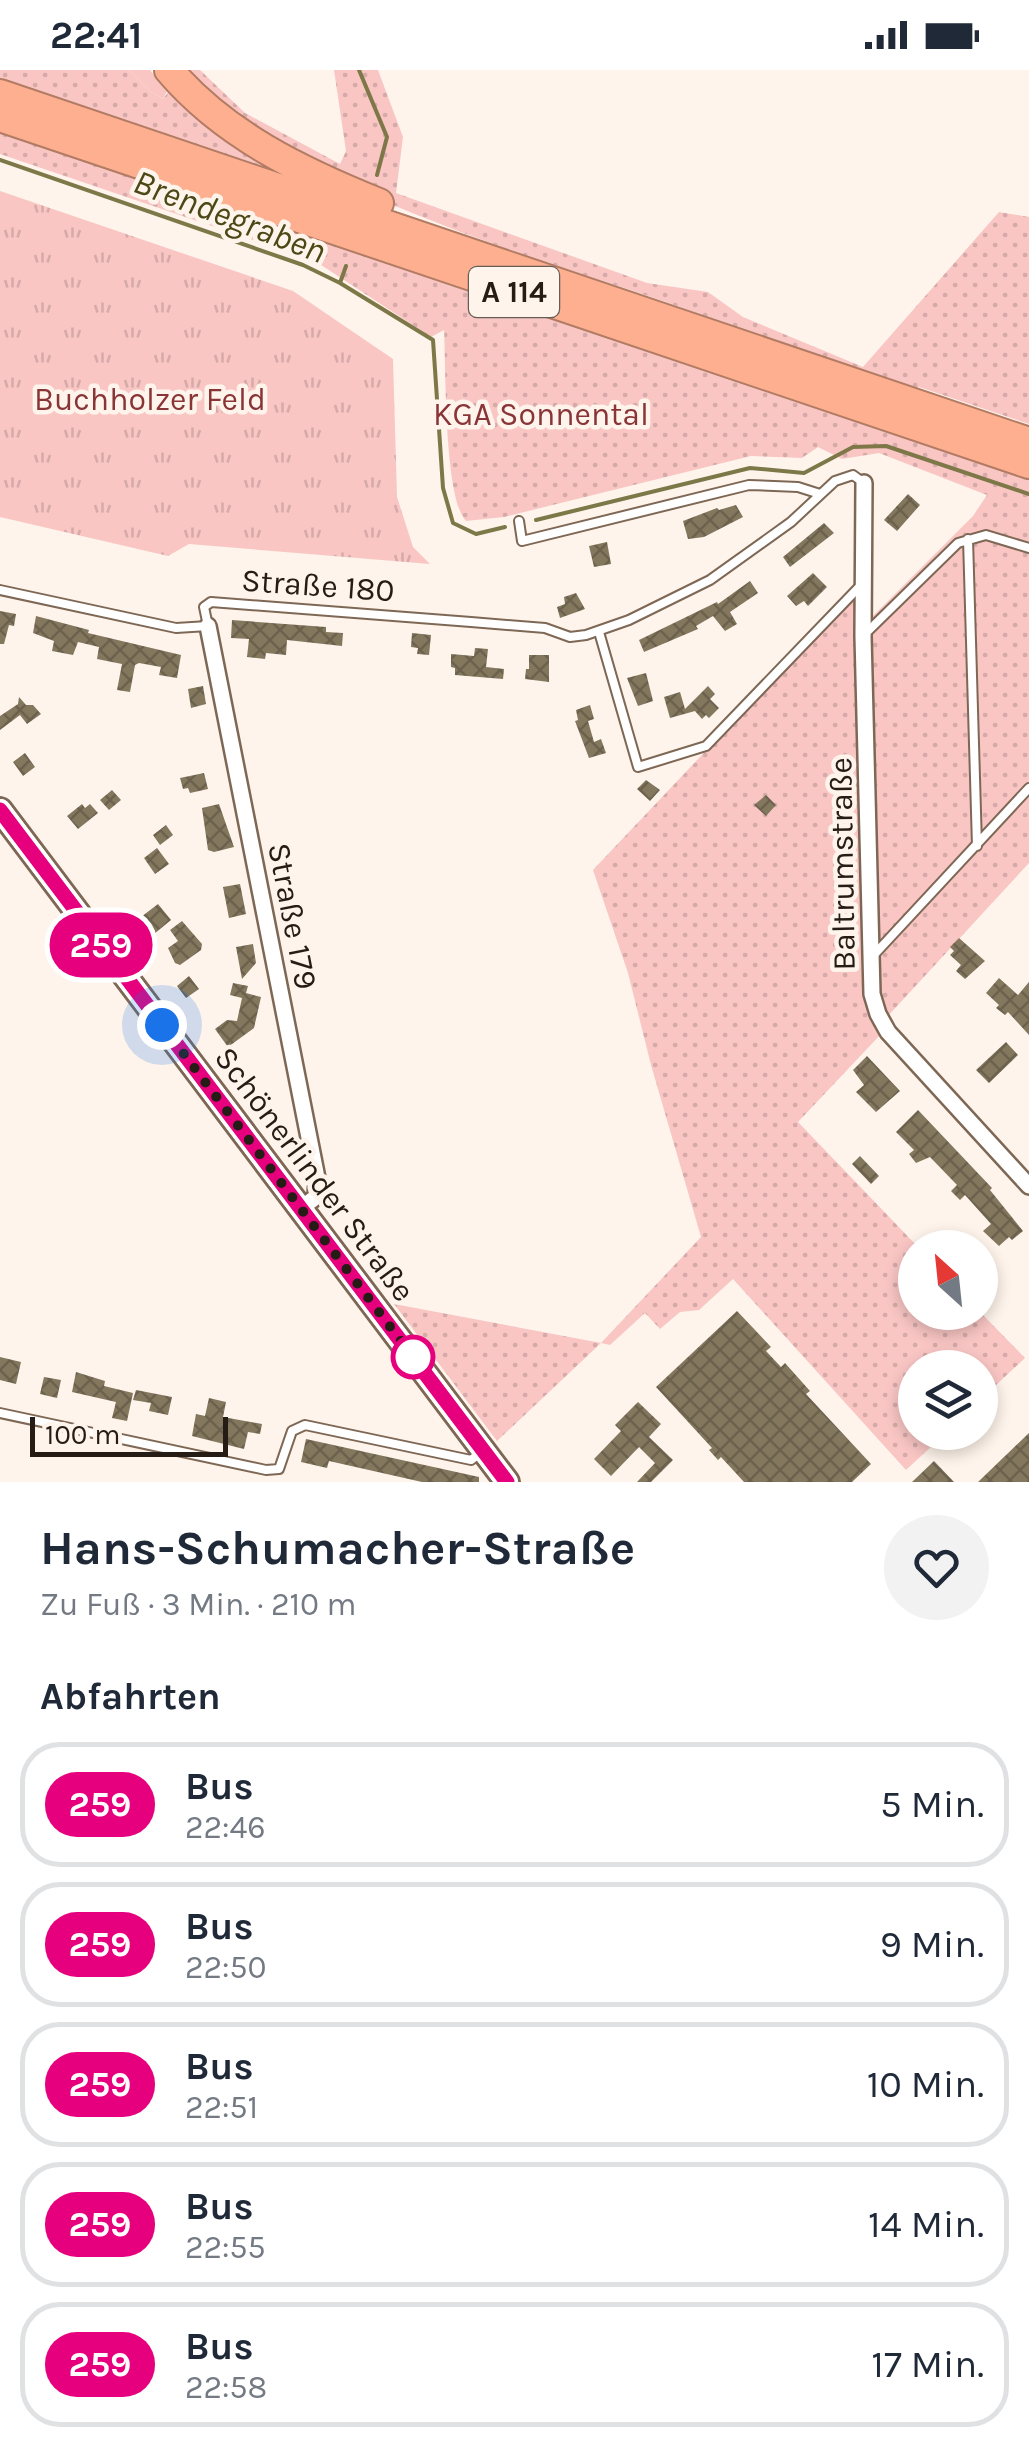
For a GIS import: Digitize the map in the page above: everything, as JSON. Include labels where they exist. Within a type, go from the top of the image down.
[{"type":"highway","points":[[169,70],[216,115],[278,158],[323,180],[734,342]]},
{"type":"highway","name":"A 114","points":[[0,94],[1029,442]]},
{"type":"highway","name":"A 114","points":[[0,117],[1029,464]]},
{"type":"main road","name":"Schönerlinder Straße","points":[[0,810],[507,1482]]},
{"type":"street","name":"Baltrumstraße","points":[[864,483],[863,636],[872,994],[888,1032],[1029,1186]]},
{"type":"street","name":"Straße 179","points":[[208,626],[318,1178],[316,1197],[300,1209]]},
{"type":"lane","name":"Straße 180","points":[[0,590],[176,628],[208,626],[204,608],[211,602],[545,628],[570,636],[600,632],[673,600],[710,580],[778,532],[844,476],[864,483]]},
{"type":"lane","points":[[519,520],[522,540],[748,485],[798,487],[820,494]]},
{"type":"lane","points":[[863,636],[950,547],[986,535],[1029,548]]},
{"type":"lane","points":[[968,539],[978,846]]},
{"type":"lane","points":[[600,632],[638,766],[706,746],[866,581]]},
{"type":"lane","points":[[872,957],[1029,788]]},
{"type":"lane","points":[[0,1413],[266,1470],[278,1469],[292,1431],[304,1425],[471,1460],[483,1451]]},
{"type":"green space","points":[[0,70],[129,70],[151,92],[163,99],[171,88],[329,191],[0,85]]},
{"type":"green space","points":[[129,70],[150,70],[167,91],[163,99],[151,92]]},
{"type":"green space","points":[[182,70],[200,70],[245,113],[340,164],[346,151],[334,70],[378,70],[403,137],[396,193],[647,283],[708,292],[743,317],[863,367],[999,212],[1029,217],[1029,424],[919,387],[912,393],[399,207],[298,159],[250,130]]},
{"type":"green space","name":"KGA Sonnental","points":[[0,130],[1029,475],[1029,863],[886,1018],[879,1005],[868,621],[973,516],[987,495],[879,453],[842,459],[818,447],[802,458],[751,456],[504,517],[466,521],[459,508],[450,460],[444,330],[431,337],[315,261],[0,154]]},
{"type":"green space","name":"Buchholzer Feld","points":[[0,191],[293,291],[393,359],[397,497],[413,547],[430,564],[189,544],[168,556],[0,517]]},
{"type":"green space","points":[[859,589],[863,800],[882,1033],[798,1122],[902,1230],[898,1230],[898,1330],[998,1330],[1025,1358],[998,1383],[998,1350],[898,1350],[898,1450],[928,1450],[906,1470],[733,1279],[699,1310],[680,1312],[660,1329],[645,1313],[610,1345],[601,1343],[701,1237],[628,973],[593,870]]},
{"type":"green space","points":[[394,1304],[601,1343],[497,1441]]},
{"type":"building","points":[[908,494],[920,505],[897,531],[884,520]]},
{"type":"building","points":[[736,505],[743,517],[704,537],[688,539],[683,521]]},
{"type":"building","points":[[824,523],[834,533],[790,567],[783,557]]},
{"type":"building","points":[[607,542],[611,564],[594,567],[589,546]]},
{"type":"building","points":[[813,573],[827,587],[808,606],[804,601],[796,606],[787,596]]},
{"type":"building","points":[[750,581],[758,593],[730,612],[737,624],[725,631],[713,616],[696,626],[698,629],[644,652],[639,640],[718,604]]},
{"type":"building","points":[[576,593],[585,609],[560,618],[557,607],[565,604],[564,597]]},
{"type":"building","points":[[0,611],[16,614],[4,644],[0,644]]},
{"type":"building","points":[[36,616],[181,655],[177,678],[159,675],[161,667],[139,663],[135,665],[130,692],[117,690],[122,664],[97,659],[99,647],[78,642],[73,655],[52,651],[54,641],[33,633]]},
{"type":"building","points":[[232,620],[326,627],[326,632],[343,633],[342,646],[287,640],[286,655],[266,653],[265,659],[247,657],[249,639],[231,638]]},
{"type":"building","points":[[412,633],[431,635],[429,655],[417,654],[418,648],[411,647]]},
{"type":"building","points":[[475,648],[488,649],[486,667],[504,669],[503,679],[455,675],[451,654],[474,656]]},
{"type":"building","points":[[529,655],[549,655],[549,682],[525,679]]},
{"type":"building","points":[[646,673],[653,701],[638,706],[627,678]]},
{"type":"building","points":[[203,686],[206,704],[191,708],[188,689]]},
{"type":"building","points":[[708,686],[715,694],[710,699],[719,708],[709,718],[706,715],[702,719],[695,711],[670,718],[664,697],[680,692],[685,709]]},
{"type":"building","points":[[19,697],[41,714],[27,724],[20,715],[0,730],[0,716],[18,704]]},
{"type":"building","points":[[590,705],[594,719],[588,721],[594,742],[601,739],[606,753],[589,758],[575,721],[576,710]]},
{"type":"building","points":[[25,753],[35,767],[23,776],[13,762]]},
{"type":"building","points":[[204,773],[208,789],[190,793],[188,788],[183,789],[180,778]]},
{"type":"building","points":[[646,780],[660,790],[650,801],[637,789]]},
{"type":"building","points":[[112,790],[121,800],[109,810],[100,800]]},
{"type":"building","points":[[766,795],[776,805],[766,816],[754,805]]},
{"type":"building","points":[[82,804],[85,808],[90,804],[98,813],[78,829],[67,816]]},
{"type":"building","points":[[219,804],[234,847],[214,852],[208,850],[202,808]]},
{"type":"building","points":[[166,825],[173,835],[160,845],[153,835]]},
{"type":"building","points":[[157,848],[169,864],[155,874],[144,858]]},
{"type":"building","points":[[240,884],[246,914],[229,918],[223,887]]},
{"type":"building","points":[[158,904],[171,920],[154,934],[141,917]]},
{"type":"building","points":[[182,921],[202,944],[201,950],[180,965],[168,948],[178,941],[170,930]]},
{"type":"building","points":[[959,938],[985,961],[965,979],[956,971],[961,965],[950,955],[954,951],[950,947]]},
{"type":"building","points":[[253,944],[256,963],[242,979],[236,947]]},
{"type":"building","points":[[189,976],[199,989],[186,998],[177,986]]},
{"type":"building","points":[[999,978],[1018,995],[1029,982],[1029,1035],[1008,1012],[1005,1015],[996,1008],[999,1005],[986,993]]},
{"type":"building","points":[[233,983],[248,986],[246,993],[261,997],[254,1028],[228,1047],[215,1029],[227,1020],[237,1021],[242,998],[230,995]]},
{"type":"building","points":[[1006,1042],[1018,1055],[989,1083],[976,1070]]},
{"type":"building","points":[[867,1056],[900,1091],[876,1112],[856,1092],[864,1085],[853,1070]]},
{"type":"building","points":[[918,1110],[992,1188],[1023,1231],[999,1246],[998,1230],[984,1230],[991,1224],[965,1195],[960,1200],[951,1191],[957,1185],[930,1157],[916,1163],[909,1154],[914,1150],[896,1132]]},
{"type":"building","points":[[860,1156],[879,1176],[871,1184],[852,1164]]},
{"type":"building","points":[[737,1311],[771,1347],[766,1351],[781,1367],[785,1363],[810,1391],[806,1394],[871,1464],[852,1482],[744,1482],[721,1457],[718,1460],[709,1450],[712,1448],[656,1387]]},
{"type":"building","points":[[0,1357],[21,1362],[16,1384],[0,1380]]},
{"type":"building","points":[[76,1372],[105,1381],[104,1386],[133,1393],[127,1421],[112,1418],[116,1402],[72,1392]]},
{"type":"building","points":[[44,1377],[61,1380],[57,1398],[40,1394]]},
{"type":"building","points":[[136,1390],[172,1397],[168,1415],[149,1411],[151,1403],[133,1400]]},
{"type":"building","points":[[209,1398],[226,1402],[223,1417],[262,1424],[260,1434],[248,1432],[244,1449],[192,1436],[196,1414],[205,1416]]},
{"type":"building","points":[[638,1402],[661,1424],[649,1437],[673,1460],[651,1482],[637,1482],[655,1463],[639,1447],[611,1476],[594,1459],[621,1431],[615,1425]]},
{"type":"building","points":[[1029,1433],[1029,1482],[978,1482]]},
{"type":"building","points":[[306,1439],[479,1477],[479,1482],[422,1482],[329,1461],[327,1468],[301,1462]]},
{"type":"building","points":[[934,1461],[954,1482],[912,1482]]},
{"type":"waterway","points":[[359,70],[387,137],[377,175]]},
{"type":"waterway","name":"Brendegraben","points":[[0,160],[303,265],[433,340],[443,488],[453,523],[476,534],[505,527]]},
{"type":"waterway","points":[[340,283],[346,266]]},
{"type":"waterway","name":"Brendegraben","points":[[536,520],[750,468],[804,473],[853,447],[886,446],[1029,494]]},
{"type":"bus line","name":"259","points":[[0,810],[507,1482]]},
{"type":"route","points":[[162,1025],[413,1357]]}]
